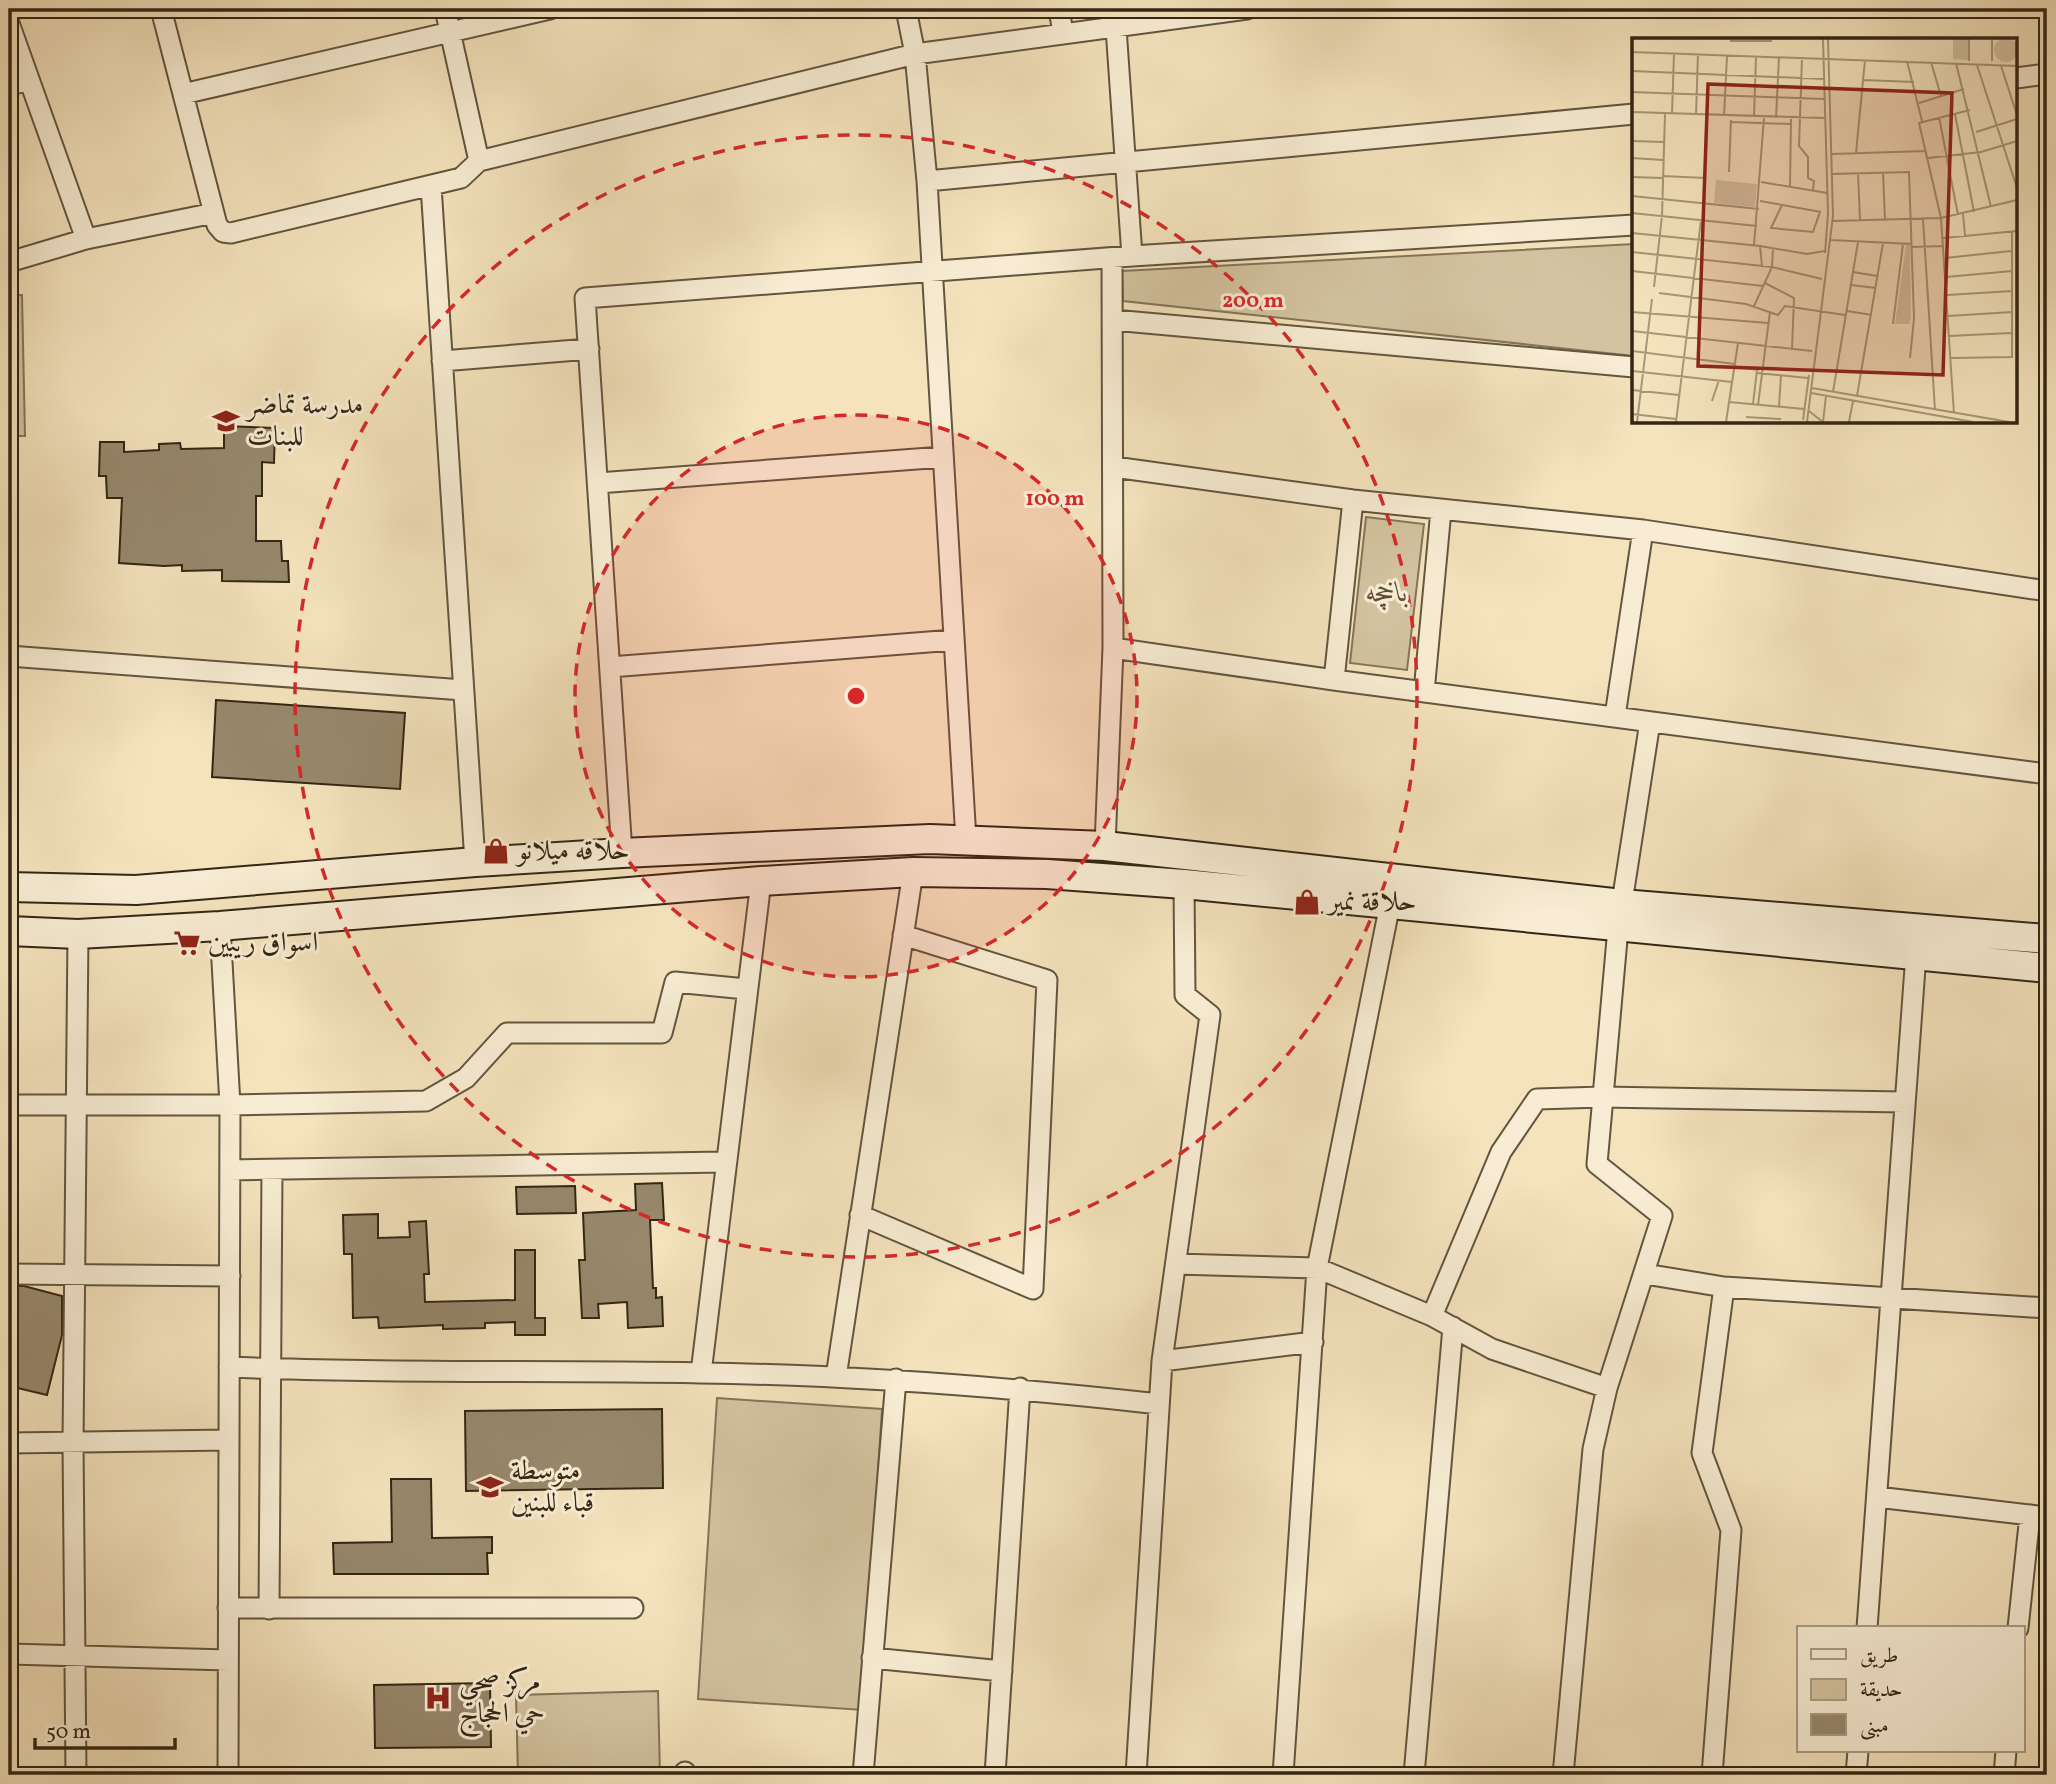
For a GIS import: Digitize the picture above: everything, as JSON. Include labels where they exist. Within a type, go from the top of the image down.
[{"type":"main road","points":[[9,887],[136,890],[475,862],[622,853],[930,839],[966,840],[1105,846],[1620,916],[2047,968]]},
{"type":"main road","points":[[9,931],[78,934],[220,926],[761,881],[913,872],[1047,874],[1390,904],[2047,939]]},
{"type":"street","points":[[162,9],[217,225],[223,232],[232,233],[461,178],[479,161],[915,54],[996,45],[1204,11],[1247,9]]},
{"type":"street","points":[[445,9],[479,161]]},
{"type":"street","points":[[183,94],[550,9]]},
{"type":"street","points":[[906,9],[915,54],[927,181],[966,840]]},
{"type":"street","points":[[1059,9],[1062,33]]},
{"type":"street","points":[[9,23],[86,239]]},
{"type":"street","points":[[1105,846],[1113,648],[1113,320],[1122,257],[1127,163],[1116,27]]},
{"type":"street","points":[[2018,78],[2047,75]]},
{"type":"street","points":[[9,86],[29,79]]},
{"type":"street","points":[[927,181],[1632,114]]},
{"type":"street","points":[[431,186],[475,862]]},
{"type":"street","points":[[9,262],[86,239],[214,213]]},
{"type":"street","points":[[622,853],[585,298],[1122,257],[1632,225]]},
{"type":"street","points":[[1113,320],[1632,367]]},
{"type":"street","points":[[442,361],[589,349]]},
{"type":"street","points":[[597,483],[943,457]]},
{"type":"street","points":[[1114,467],[1353,500],[1643,530],[2047,591]]},
{"type":"street","points":[[1334,680],[1353,500]]},
{"type":"street","points":[[1423,692],[1441,510]]},
{"type":"street","points":[[1615,716],[1643,530]]},
{"type":"street","points":[[610,667],[954,640]]},
{"type":"street","points":[[1113,648],[1334,680],[2047,774]]},
{"type":"street","points":[[9,656],[463,690]]},
{"type":"street","points":[[1563,1775],[1593,1449],[1607,1388],[1662,1216],[1597,1164],[1620,916],[1650,722]]},
{"type":"street","points":[[836,1377],[913,872]]},
{"type":"street","points":[[702,1373],[725,1162],[761,881]]},
{"type":"street","points":[[1136,1775],[1163,1361],[1210,1015],[1185,995],[1184,884]]},
{"type":"street","points":[[1283,1775],[1317,1268],[1390,904]]},
{"type":"street","points":[[220,926],[230,1105],[228,1775]]},
{"type":"street","points":[[76,1775],[73,1443],[78,934]]},
{"type":"street","points":[[860,1215],[1033,1289],[1047,980],[903,935]]},
{"type":"street","points":[[1867,1626],[1916,954]]},
{"type":"street","points":[[9,1105],[230,1105],[426,1101],[466,1078],[507,1033],[662,1033],[675,982],[746,989]]},
{"type":"street","points":[[1432,1316],[1501,1152],[1537,1099],[1602,1097],[1905,1102]]},
{"type":"street","points":[[230,1170],[725,1162]]},
{"type":"street","points":[[269,1609],[272,1170]]},
{"type":"street","points":[[1176,1264],[1317,1268],[1432,1316],[1492,1349],[1607,1388]]},
{"type":"street","points":[[9,1274],[230,1276]]},
{"type":"street","points":[[1645,1274],[1724,1287],[2047,1308]]},
{"type":"street","points":[[1712,1775],[1731,1530],[1702,1453],[1724,1287]]},
{"type":"street","points":[[1414,1775],[1453,1327]]},
{"type":"street","points":[[1163,1361],[1314,1342]]},
{"type":"street","points":[[229,1367],[702,1373],[896,1379],[1020,1388],[1159,1404]]},
{"type":"street","points":[[863,1775],[896,1379]]},
{"type":"street","points":[[995,1775],[1020,1388]]},
{"type":"street","points":[[9,1443],[229,1440]]},
{"type":"street","points":[[1877,1497],[2039,1516],[2018,1626]]},
{"type":"street","points":[[228,1608],[633,1608]]},
{"type":"street","points":[[9,1654],[228,1660]]},
{"type":"street","points":[[872,1658],[1002,1671]]},
{"type":"street","points":[[1856,1775],[1858,1752]]},
{"type":"street","points":[[2004,1775],[2006,1752]]},
{"type":"green space","points":[[1632,244],[1632,356],[1123,301],[1122,271]]},
{"type":"green space","points":[[22,295],[25,436],[9,436],[9,296]]},
{"type":"green space","name":"باخچە","points":[[1366,517],[1424,524],[1407,670],[1350,663]]},
{"type":"green space","points":[[717,1398],[882,1409],[863,1710],[698,1699]]},
{"type":"green space","points":[[658,1691],[660,1775],[518,1775],[516,1695]]},
{"type":"building","points":[[224,426],[275,428],[274,463],[262,462],[262,496],[256,496],[256,541],[281,541],[282,561],[288,561],[289,582],[222,581],[222,570],[182,571],[182,565],[119,563],[122,498],[107,498],[106,476],[99,476],[100,442],[124,442],[124,452],[159,450],[159,444],[180,443],[181,449],[224,448]]},
{"type":"building","points":[[216,700],[405,713],[400,789],[212,777]]},
{"type":"building","points":[[662,1183],[664,1220],[650,1220],[653,1288],[656,1288],[656,1298],[662,1297],[663,1326],[628,1328],[627,1302],[598,1304],[599,1318],[582,1318],[579,1260],[585,1260],[583,1213],[636,1210],[635,1184]]},
{"type":"building","points":[[575,1186],[576,1213],[517,1214],[516,1187]]},
{"type":"building","points":[[378,1214],[378,1238],[410,1237],[409,1222],[426,1221],[429,1274],[424,1274],[425,1302],[515,1300],[515,1250],[535,1250],[535,1318],[545,1318],[545,1335],[515,1335],[515,1322],[485,1323],[485,1328],[443,1329],[443,1325],[379,1328],[378,1317],[353,1318],[352,1254],[344,1254],[343,1215]]},
{"type":"building","points":[[9,1286],[24,1286],[62,1296],[62,1335],[47,1395],[9,1386]]},
{"type":"building","points":[[662,1409],[663,1488],[466,1491],[465,1411]]},
{"type":"building","points":[[391,1479],[431,1479],[432,1538],[492,1537],[492,1553],[487,1553],[488,1574],[334,1574],[333,1543],[392,1542]]},
{"type":"building","points":[[490,1683],[491,1747],[375,1748],[374,1685]]},
{"type":"place","name":"مدرسة تماضر للبنات","points":[[226,421]]},
{"type":"place","name":"حلاقه ميلانو","points":[[496,851]]},
{"type":"place","name":"حلاقة نمير","points":[[1307,902]]},
{"type":"place","name":"اسواق ريبين","points":[[187,943]]},
{"type":"place","name":"متوسطة قباء للبنين","points":[[490,1487]]},
{"type":"place","name":"مركز صحي حي الحجاج","points":[[438,1698]]}]
